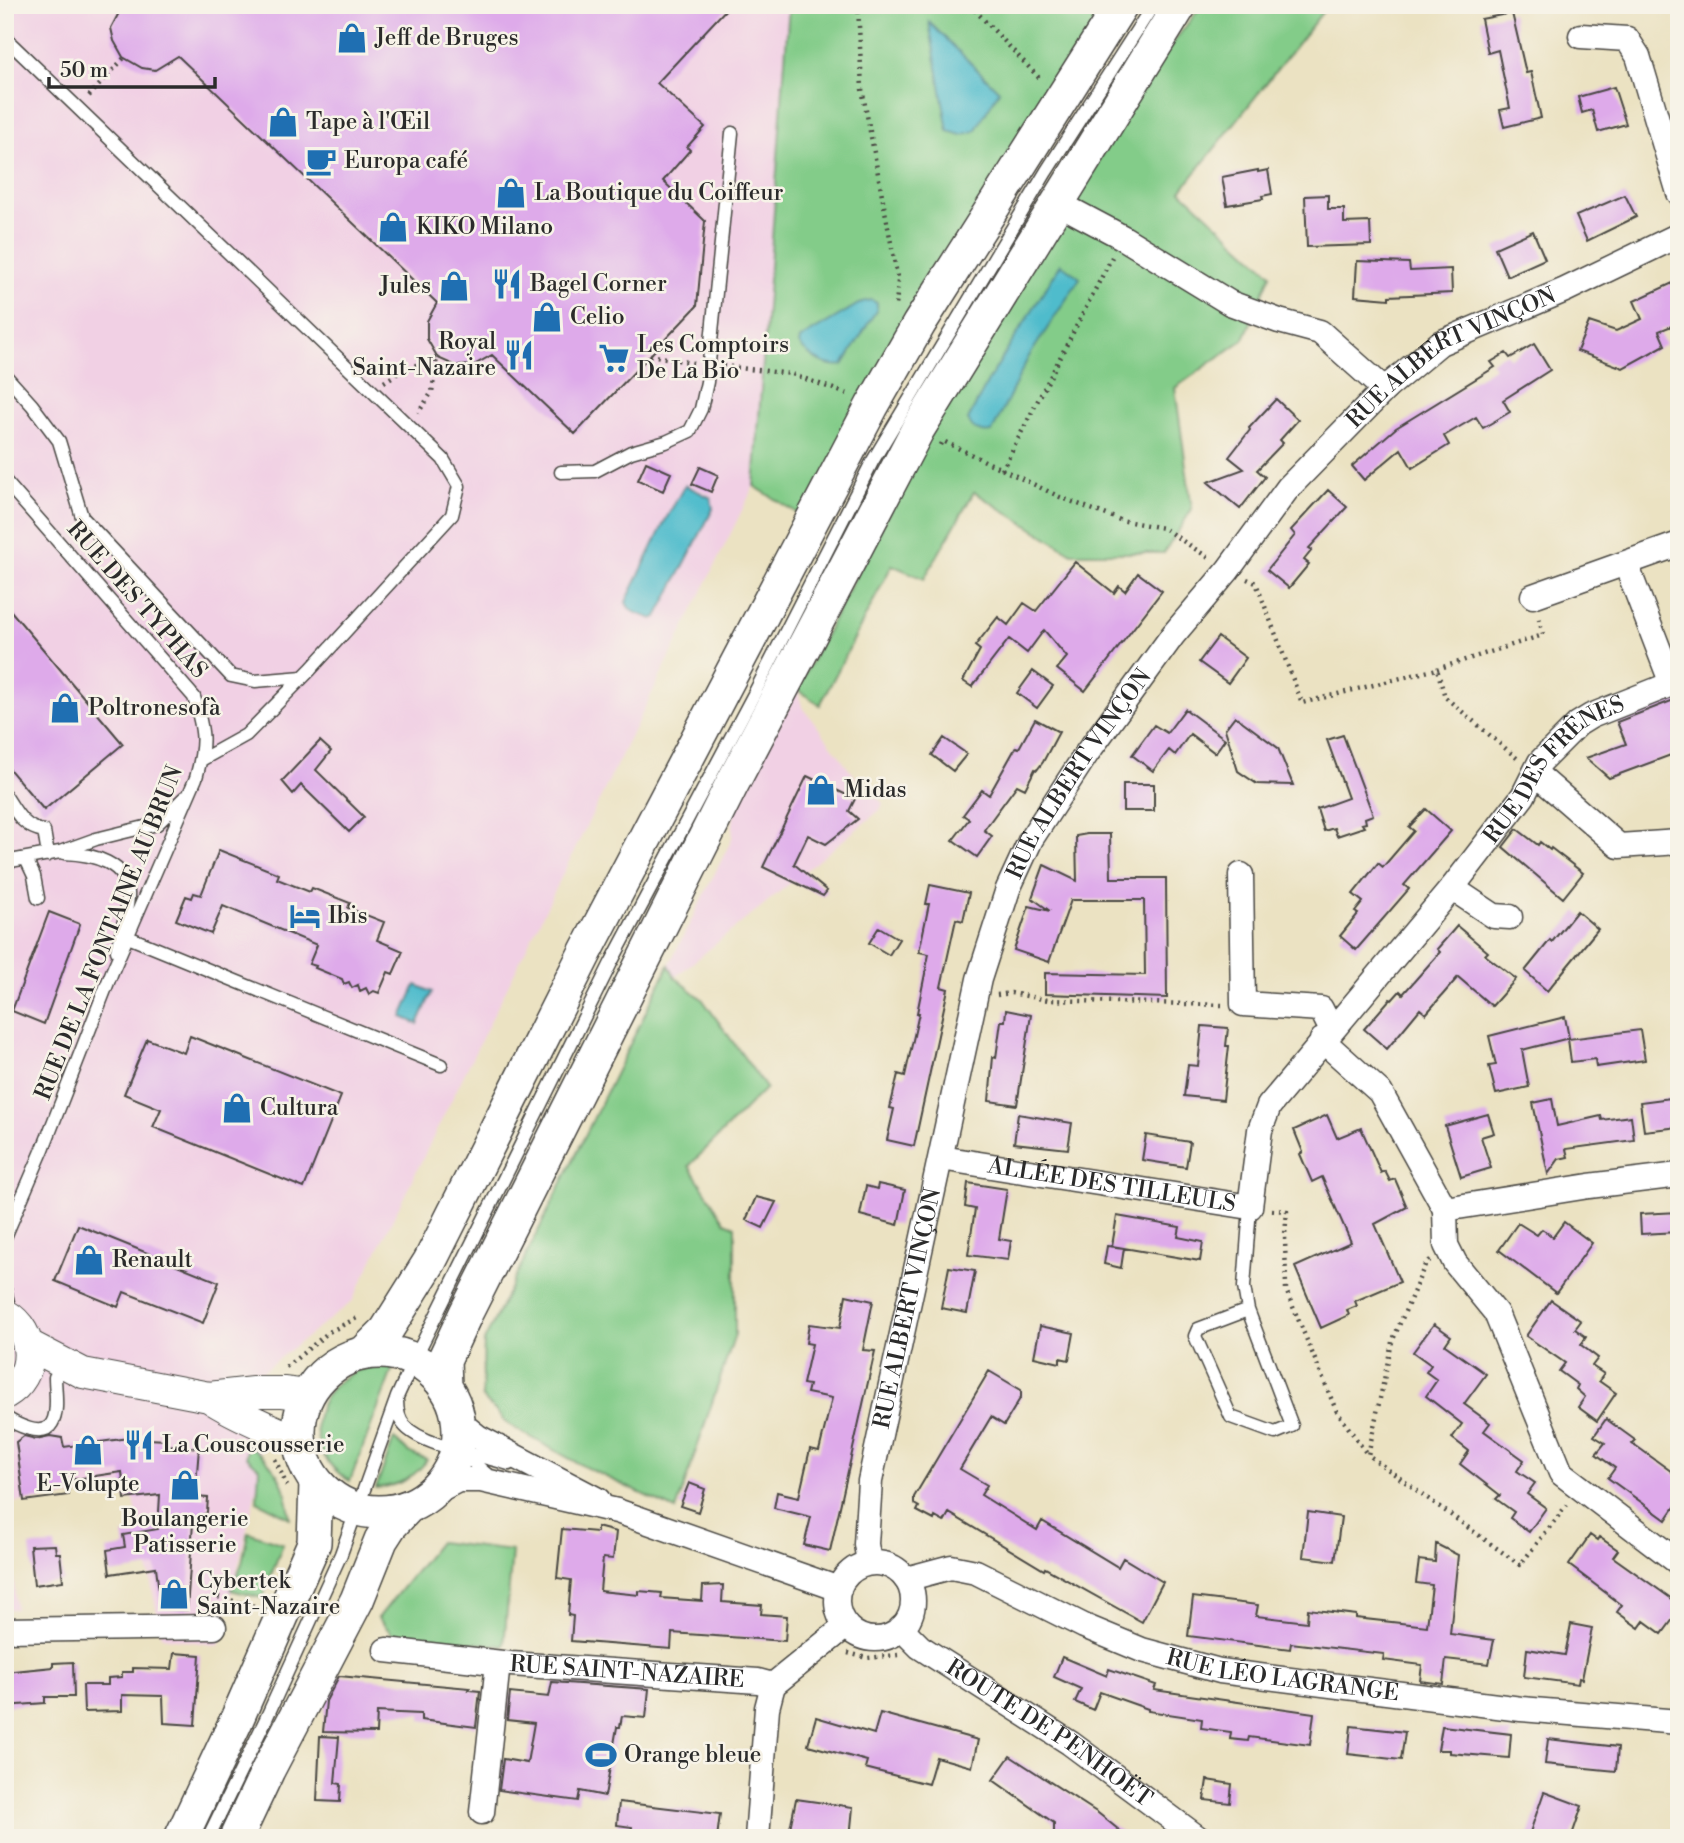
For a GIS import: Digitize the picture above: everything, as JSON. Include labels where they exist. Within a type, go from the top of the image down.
[{"type":"main road","points":[[364,1353],[386,1331],[430,1261],[586,951],[872,406],[919,324],[1121,5]]},
{"type":"main road","points":[[445,1387],[444,1360],[466,1313],[731,786],[918,429],[1122,103],[1180,5]]},
{"type":"main road","points":[[181,1838],[314,1543],[304,1489],[302,1457],[285,1448],[307,1395],[317,1380],[347,1358],[364,1353],[390,1353],[414,1360],[431,1371],[454,1403],[458,1434],[448,1474],[390,1526],[381,1540],[357,1600],[268,1770],[236,1838]]},
{"type":"main road","points":[[304,1489],[328,1494],[356,1509],[382,1513],[419,1501]]},
{"type":"street","points":[[1581,36],[1628,39],[1637,56],[1679,193]]},
{"type":"street","points":[[1058,203],[1122,237],[1230,303],[1279,321],[1320,332],[1386,388]]},
{"type":"street","name":"RUE ALBERT VINÇON","points":[[869,1563],[866,1544],[870,1481],[975,997],[993,931],[1008,889],[1031,839],[1087,752],[1173,635],[1228,570],[1288,488],[1386,388],[1440,343],[1564,290],[1679,235]]},
{"type":"street","points":[[1533,596],[1679,544]]},
{"type":"street","points":[[1626,564],[1675,682]]},
{"type":"street","name":"RUE DES FRÊNES","points":[[1327,1034],[1452,888],[1523,796],[1540,762],[1578,724],[1591,716],[1675,682]]},
{"type":"street","points":[[1536,774],[1619,846],[1679,842]]},
{"type":"street","points":[[1241,875],[1243,1004],[1321,1009],[1327,1034],[1380,1092],[1445,1209],[1446,1245],[1455,1263],[1496,1313],[1561,1474],[1679,1563]]},
{"type":"street","points":[[1452,888],[1493,916],[1510,917]]},
{"type":"street","name":"ALLÉE DES TILLEULS","points":[[941,1158],[1250,1207],[1260,1130],[1269,1106],[1327,1034]]},
{"type":"street","points":[[1445,1209],[1679,1175]]},
{"type":"street","points":[[8,1307],[26,1335],[30,1358],[13,1388]]},
{"type":"street","points":[[29,1345],[69,1375]]},
{"type":"street","points":[[13,1388],[69,1375],[209,1396],[253,1392],[307,1395]]},
{"type":"street","points":[[209,1396],[231,1411],[256,1420],[285,1448]]},
{"type":"street","points":[[458,1434],[478,1437],[617,1511]]},
{"type":"street","points":[[419,1501],[458,1480],[481,1480],[617,1511],[839,1590]]},
{"type":"street","points":[[869,1563],[890,1566],[906,1579],[913,1600],[908,1620],[901,1628],[879,1639],[867,1638],[846,1626],[838,1608],[839,1590],[850,1572],[869,1563]]},
{"type":"street","name":"RUE LÉO LAGRANGE","points":[[906,1579],[951,1567],[976,1572],[1084,1626],[1142,1650],[1220,1671],[1521,1709],[1679,1722]]},
{"type":"street","name":"RUE SAINT-NAZAIRE","points":[[386,1650],[498,1663],[758,1681],[774,1685],[846,1626]]},
{"type":"street","points":[[5,1630],[214,1627]]},
{"type":"street","name":"ROUTE DE PENHOËT","points":[[901,1628],[920,1647],[1070,1742],[1198,1838]]},
{"type":"street","points":[[482,1812],[498,1663]]},
{"type":"street","points":[[757,1838],[767,1708],[774,1685]]},
{"type":"lane","points":[[208,1838],[341,1554],[397,1396],[611,963],[755,692],[872,462],[1046,172],[1153,5]]},
{"type":"lane","points":[[5,38],[443,458],[459,486],[452,516],[303,677],[246,735],[201,761]]},
{"type":"lane","points":[[561,472],[595,471],[631,452],[666,442],[690,431],[701,409],[708,365],[732,134]]},
{"type":"lane","points":[[5,375],[59,441],[82,517],[231,676],[255,681],[303,677]]},
{"type":"lane","name":"RUE DES TYPHAS","points":[[5,481],[194,697],[204,732],[201,761]]},
{"type":"lane","name":"RUE DE LA FONTAINE AU BRUN","points":[[5,1237],[57,1115],[112,972],[191,791],[201,761]]},
{"type":"lane","points":[[5,862],[54,854],[96,839],[157,824],[191,791]]},
{"type":"lane","points":[[5,795],[24,823],[44,831],[54,854]]},
{"type":"lane","points":[[54,854],[87,854],[107,861],[121,874],[129,895],[112,972]]},
{"type":"lane","points":[[26,859],[34,877],[38,898]]},
{"type":"lane","points":[[128,937],[441,1065]]},
{"type":"lane","points":[[1248,1310],[1198,1329],[1195,1336],[1231,1417],[1275,1433],[1292,1426],[1248,1310],[1244,1287],[1250,1207]]},
{"type":"lane","points":[[5,1417],[22,1427],[46,1429],[52,1423],[69,1375]]},
{"type":"lane","points":[[397,1396],[397,1412],[403,1425],[418,1436],[458,1434],[499,1484]]},
{"type":"path","points":[[858,5],[862,89],[898,280],[896,315]]},
{"type":"path","points":[[970,5],[1042,80]]},
{"type":"path","points":[[78,108],[124,58]]},
{"type":"path","points":[[1002,470],[1122,237]]},
{"type":"path","points":[[650,355],[708,365],[792,374],[850,395]]},
{"type":"path","points":[[371,389],[403,370],[438,357],[432,392],[410,426]]},
{"type":"path","points":[[943,442],[1060,497],[1120,520],[1163,528],[1228,570],[1256,583],[1303,703],[1437,668],[1543,635],[1533,596]]},
{"type":"path","points":[[1437,668],[1445,697],[1536,774]]},
{"type":"path","points":[[975,997],[1010,993],[1048,1000],[1234,1006],[1243,1004]]},
{"type":"path","points":[[1250,1207],[1287,1211],[1286,1290],[1336,1410],[1368,1455],[1520,1565],[1581,1488]]},
{"type":"path","points":[[1368,1455],[1392,1342],[1425,1265],[1446,1245]]},
{"type":"path","points":[[281,1370],[329,1332],[361,1317]]},
{"type":"path","points":[[285,1448],[304,1489]]},
{"type":"path","points":[[218,1597],[267,1609]]},
{"type":"path","points":[[845,1652],[867,1658],[904,1655]]},
{"type":"shaded area","points":[[5,5],[789,5],[754,486],[352,1302],[256,1376],[261,1470],[219,1646],[162,1637],[132,1490],[9,1503],[16,1609],[5,1609]]},
{"type":"shaded area","points":[[797,689],[802,706],[863,787],[883,803],[880,810],[675,977],[669,965],[732,839],[734,810]]},
{"type":"green space","points":[[789,5],[1109,5],[802,516],[754,486]]},
{"type":"green space","points":[[1202,5],[1328,5],[1181,191],[1271,274],[1244,339],[1175,388],[1192,509],[1164,553],[1072,553],[974,492],[924,579],[892,565],[820,705],[797,689],[948,399],[1166,52]]},
{"type":"green space","points":[[669,965],[675,977],[702,999],[766,1088],[689,1166],[725,1222],[735,1226],[735,1334],[676,1510],[583,1466],[509,1425],[482,1397],[484,1341]]},
{"type":"green space","points":[[379,1365],[393,1368],[350,1481],[332,1466],[321,1449],[317,1431],[318,1413],[326,1396],[339,1382],[357,1371]]},
{"type":"green space","points":[[394,1439],[410,1453],[427,1460],[417,1472],[405,1480],[376,1488]]},
{"type":"green space","points":[[248,1445],[273,1467],[283,1485],[290,1518],[257,1501],[259,1468],[246,1456]]},
{"type":"green space","points":[[248,1532],[283,1544],[262,1598],[231,1590],[242,1563]]},
{"type":"green space","points":[[439,1542],[512,1551],[504,1646],[393,1635],[378,1618]]},
{"type":"water","points":[[929,22],[999,91],[975,131],[961,135],[948,131]]},
{"type":"water","points":[[1061,264],[1080,278],[1028,358],[992,432],[977,430],[968,420],[988,381]]},
{"type":"water","points":[[871,300],[877,303],[877,309],[843,365],[819,361],[799,344],[800,339],[862,302]]},
{"type":"water","points":[[685,485],[711,498],[713,509],[657,617],[653,619],[633,611],[626,602]]},
{"type":"water","points":[[416,985],[432,992],[418,1024],[402,1017]]},
{"type":"building","points":[[123,5],[730,5],[657,83],[705,127],[687,147],[690,150],[663,181],[705,221],[697,306],[575,434],[492,355],[474,365],[456,366],[438,358],[427,339],[427,321],[437,303],[178,56],[155,70],[142,68],[123,57],[114,41],[111,28]]},
{"type":"building","points":[[1512,13],[1526,73],[1531,72],[1541,118],[1504,127],[1500,110],[1510,108],[1498,50],[1488,53],[1481,19]]},
{"type":"building","points":[[1614,87],[1626,124],[1598,132],[1592,110],[1582,113],[1578,97]]},
{"type":"building","points":[[1268,170],[1272,194],[1262,196],[1263,199],[1227,205],[1222,177]]},
{"type":"building","points":[[1328,195],[1328,209],[1344,209],[1344,223],[1370,222],[1371,245],[1307,247],[1305,196]]},
{"type":"building","points":[[1625,195],[1636,217],[1587,241],[1576,216]]},
{"type":"building","points":[[1533,231],[1545,259],[1507,276],[1495,248]]},
{"type":"building","points":[[1357,261],[1409,263],[1410,271],[1451,269],[1452,293],[1389,296],[1389,299],[1355,296]]},
{"type":"building","points":[[1679,280],[1679,323],[1659,331],[1665,345],[1623,368],[1577,351],[1589,322],[1616,331],[1642,319],[1634,301]]},
{"type":"building","points":[[1534,344],[1550,370],[1503,400],[1510,412],[1483,428],[1476,417],[1444,436],[1449,445],[1412,468],[1401,449],[1364,480],[1352,466],[1396,428],[1495,367],[1491,362],[1506,353],[1510,358]]},
{"type":"building","points":[[1276,399],[1298,420],[1280,440],[1283,443],[1257,470],[1265,477],[1240,509],[1208,482],[1244,469],[1229,457],[1249,428]]},
{"type":"building","points":[[646,462],[671,473],[663,491],[638,480]]},
{"type":"building","points":[[700,467],[718,475],[711,492],[692,484]]},
{"type":"building","points":[[1328,490],[1347,507],[1309,548],[1312,550],[1304,560],[1309,564],[1289,588],[1267,570],[1295,535],[1291,530]]},
{"type":"building","points":[[1075,562],[1114,593],[1119,586],[1125,591],[1138,573],[1162,591],[1085,691],[1057,669],[1067,657],[1044,630],[1027,653],[1009,639],[972,687],[963,681],[980,650],[975,646],[998,617],[1008,625],[1024,603],[1036,611]]},
{"type":"building","points":[[5,604],[123,744],[44,810],[5,764]]},
{"type":"building","points":[[1218,637],[1246,658],[1228,683],[1199,662]]},
{"type":"building","points":[[1033,671],[1053,686],[1037,708],[1017,693]]},
{"type":"building","points":[[1679,698],[1679,752],[1609,778],[1586,758],[1626,744],[1617,722]]},
{"type":"building","points":[[1185,709],[1225,739],[1215,753],[1190,734],[1175,755],[1169,750],[1153,771],[1132,755],[1154,725],[1167,733]]},
{"type":"building","points":[[1235,716],[1278,748],[1293,785],[1257,784],[1238,771],[1225,729]]},
{"type":"building","points":[[1035,719],[1059,732],[1025,789],[1017,785],[984,830],[992,836],[977,857],[953,840],[969,819],[963,815],[982,790],[989,795]]},
{"type":"building","points":[[1343,735],[1373,815],[1365,818],[1366,823],[1362,824],[1364,827],[1337,836],[1334,828],[1324,831],[1317,809],[1348,798],[1327,740]]},
{"type":"building","points":[[944,738],[967,754],[953,771],[932,755]]},
{"type":"building","points":[[320,741],[331,751],[316,770],[364,817],[349,832],[301,785],[293,794],[282,781]]},
{"type":"building","points":[[807,776],[855,799],[849,811],[858,819],[826,844],[808,835],[794,864],[827,891],[823,896],[763,867]]},
{"type":"building","points":[[1123,784],[1154,784],[1154,811],[1123,811]]},
{"type":"building","points":[[1426,809],[1451,831],[1404,885],[1409,889],[1356,950],[1340,936],[1358,914],[1355,912],[1363,902],[1353,894],[1378,863],[1383,867],[1414,831],[1409,827]]},
{"type":"building","points":[[1517,829],[1538,845],[1540,842],[1550,850],[1551,848],[1583,873],[1563,898],[1503,847]]},
{"type":"building","points":[[1110,834],[1111,878],[1166,878],[1167,998],[1045,994],[1045,973],[1145,975],[1144,900],[1071,900],[1049,962],[1014,950],[1029,906],[1050,911],[1032,898],[1044,865],[1077,881],[1076,836]]},
{"type":"building","points":[[219,850],[279,874],[277,879],[310,892],[312,888],[350,903],[348,908],[384,922],[377,940],[403,951],[393,974],[388,972],[379,993],[374,991],[369,994],[366,988],[360,991],[358,985],[352,988],[349,982],[344,984],[342,979],[309,964],[317,945],[223,906],[211,934],[176,920],[186,896],[192,898],[194,893],[201,895]]},
{"type":"building","points":[[930,885],[969,893],[963,921],[956,919],[941,987],[948,989],[914,1146],[887,1140],[894,1109],[890,1108],[898,1074],[905,1076],[929,954],[919,952]]},
{"type":"building","points":[[1577,911],[1598,929],[1547,991],[1525,971]]},
{"type":"building","points":[[49,912],[80,924],[44,1024],[12,1011]]},
{"type":"building","points":[[1457,926],[1488,952],[1485,955],[1516,979],[1492,1006],[1458,977],[1426,1014],[1420,1009],[1387,1049],[1364,1029],[1390,999],[1400,991],[1403,994],[1440,952],[1437,949]]},
{"type":"building","points":[[879,927],[899,939],[889,955],[869,943]]},
{"type":"building","points":[[1006,1010],[1031,1015],[1017,1105],[989,1101],[993,1057],[996,1058],[1001,1021],[1005,1021]]},
{"type":"building","points":[[1565,1017],[1569,1038],[1522,1050],[1529,1087],[1496,1094],[1489,1066],[1496,1065],[1489,1036]]},
{"type":"building","points":[[1202,1026],[1228,1028],[1226,1046],[1229,1046],[1223,1100],[1184,1096],[1188,1065],[1198,1066]]},
{"type":"building","points":[[1640,1030],[1645,1060],[1596,1067],[1595,1059],[1571,1062],[1568,1039]]},
{"type":"building","points":[[190,1036],[341,1096],[304,1188],[153,1127],[161,1109],[124,1094],[147,1039],[184,1053]]},
{"type":"building","points":[[1679,1097],[1679,1127],[1644,1131],[1640,1102]]},
{"type":"building","points":[[1552,1099],[1557,1126],[1601,1116],[1602,1120],[1631,1116],[1634,1140],[1566,1149],[1568,1157],[1559,1159],[1548,1174],[1533,1103]]},
{"type":"building","points":[[1018,1114],[1072,1123],[1068,1149],[1014,1143]]},
{"type":"building","points":[[1488,1114],[1494,1133],[1481,1137],[1491,1168],[1461,1177],[1445,1126]]},
{"type":"building","points":[[1327,1115],[1337,1138],[1361,1128],[1381,1173],[1385,1171],[1390,1181],[1395,1179],[1407,1207],[1375,1224],[1400,1282],[1355,1301],[1357,1306],[1347,1310],[1349,1315],[1321,1328],[1295,1267],[1351,1242],[1322,1177],[1312,1182],[1300,1154],[1303,1152],[1294,1130]]},
{"type":"building","points":[[1146,1135],[1190,1142],[1186,1167],[1142,1160]]},
{"type":"building","points":[[968,1183],[1007,1189],[999,1239],[1011,1241],[1008,1260],[968,1255],[975,1209],[965,1207]]},
{"type":"building","points":[[878,1184],[905,1190],[898,1225],[860,1215],[866,1186],[877,1189]]},
{"type":"building","points":[[756,1197],[776,1202],[763,1228],[746,1220]]},
{"type":"building","points":[[1679,1212],[1679,1232],[1641,1234],[1640,1214]]},
{"type":"building","points":[[1117,1216],[1180,1227],[1178,1237],[1203,1242],[1200,1261],[1112,1246]]},
{"type":"building","points":[[1564,1222],[1592,1243],[1556,1293],[1499,1250],[1518,1223],[1537,1235],[1542,1229],[1553,1237]]},
{"type":"building","points":[[78,1225],[219,1282],[203,1323],[124,1292],[118,1307],[55,1281]]},
{"type":"building","points":[[1107,1246],[1124,1248],[1121,1268],[1104,1264]]},
{"type":"building","points":[[949,1267],[975,1271],[967,1313],[941,1308]]},
{"type":"building","points":[[846,1295],[873,1301],[863,1350],[875,1351],[830,1551],[804,1545],[811,1517],[774,1508],[777,1492],[799,1497],[810,1449],[819,1451],[832,1398],[807,1393],[809,1385],[803,1384],[812,1344],[806,1343],[809,1324],[840,1328]]},
{"type":"building","points":[[1551,1300],[1581,1321],[1575,1329],[1586,1337],[1581,1345],[1598,1358],[1592,1366],[1604,1374],[1599,1381],[1616,1393],[1597,1421],[1578,1407],[1585,1397],[1576,1389],[1578,1385],[1559,1371],[1565,1363],[1526,1336]]},
{"type":"building","points":[[1434,1324],[1451,1336],[1445,1345],[1486,1374],[1464,1404],[1490,1423],[1484,1431],[1524,1460],[1517,1471],[1535,1483],[1527,1494],[1546,1508],[1529,1532],[1510,1518],[1514,1512],[1496,1499],[1500,1495],[1460,1464],[1469,1451],[1452,1438],[1462,1424],[1426,1396],[1437,1380],[1426,1372],[1431,1365],[1413,1352]]},
{"type":"building","points":[[1040,1326],[1074,1333],[1069,1360],[1060,1358],[1060,1363],[1034,1357]]},
{"type":"building","points":[[989,1371],[1021,1390],[1021,1397],[1004,1425],[991,1417],[960,1469],[987,1485],[981,1495],[1037,1530],[1042,1521],[1118,1567],[1123,1558],[1163,1582],[1142,1622],[1045,1568],[1044,1570],[949,1513],[944,1522],[917,1511],[919,1507],[914,1504],[914,1497]]},
{"type":"building","points":[[1606,1419],[1635,1440],[1632,1443],[1679,1477],[1679,1501],[1666,1520],[1608,1478],[1615,1468],[1596,1454],[1605,1443],[1594,1436]]},
{"type":"building","points":[[24,1436],[36,1439],[50,1436],[62,1438],[64,1447],[129,1438],[166,1440],[166,1445],[199,1448],[195,1497],[208,1498],[207,1512],[193,1523],[187,1610],[161,1609],[156,1567],[110,1574],[107,1550],[125,1547],[123,1535],[158,1529],[160,1495],[125,1499],[122,1472],[68,1480],[69,1495],[24,1501],[16,1442]]},
{"type":"building","points":[[689,1483],[705,1489],[698,1512],[680,1506]]},
{"type":"building","points":[[1308,1512],[1341,1517],[1335,1561],[1303,1557]]},
{"type":"building","points":[[597,1527],[616,1532],[613,1559],[603,1558],[600,1591],[639,1595],[639,1591],[662,1593],[661,1598],[702,1601],[703,1586],[723,1585],[722,1602],[762,1605],[761,1614],[787,1616],[785,1641],[672,1633],[671,1649],[571,1641],[573,1616],[568,1615],[571,1580],[557,1578],[562,1529],[597,1532]]},
{"type":"building","points":[[1590,1535],[1597,1540],[1599,1537],[1618,1550],[1613,1557],[1679,1604],[1679,1611],[1662,1634],[1644,1621],[1639,1628],[1617,1612],[1622,1605],[1569,1565]]},
{"type":"building","points":[[1436,1544],[1458,1555],[1450,1634],[1494,1640],[1489,1664],[1446,1659],[1443,1684],[1420,1681],[1422,1665],[1383,1660],[1384,1654],[1291,1643],[1290,1649],[1188,1636],[1193,1597],[1258,1605],[1256,1616],[1307,1622],[1308,1609],[1356,1615],[1356,1618],[1427,1626],[1432,1585],[1416,1583],[1419,1560],[1435,1562]]},
{"type":"building","points":[[55,1545],[56,1553],[60,1553],[63,1581],[34,1585],[30,1546]]},
{"type":"building","points":[[1571,1624],[1592,1628],[1582,1679],[1579,1678],[1578,1684],[1524,1677],[1527,1649],[1565,1655]]},
{"type":"building","points":[[174,1653],[200,1655],[195,1725],[164,1723],[163,1696],[122,1695],[122,1711],[84,1712],[83,1685],[108,1685],[108,1678],[122,1677],[122,1672],[133,1672],[133,1668],[172,1669]]},
{"type":"building","points":[[1062,1657],[1107,1676],[1109,1669],[1156,1685],[1154,1690],[1314,1713],[1310,1745],[1249,1737],[1248,1741],[1230,1739],[1231,1732],[1201,1728],[1202,1719],[1148,1711],[1100,1692],[1093,1710],[1075,1702],[1081,1689],[1054,1677]]},
{"type":"building","points":[[73,1662],[74,1697],[45,1697],[45,1703],[5,1706],[5,1672]]},
{"type":"building","points":[[339,1676],[480,1691],[476,1727],[421,1720],[421,1714],[377,1712],[376,1733],[323,1732],[326,1701]]},
{"type":"building","points":[[552,1682],[649,1689],[646,1718],[622,1716],[620,1727],[617,1727],[605,1796],[580,1791],[578,1801],[499,1790],[503,1759],[527,1763],[534,1723],[507,1720],[510,1693],[549,1697]]},
{"type":"building","points":[[880,1713],[978,1740],[972,1767],[936,1757],[928,1784],[865,1768],[867,1761],[808,1745],[816,1717],[874,1734]]},
{"type":"building","points":[[1351,1726],[1405,1732],[1401,1760],[1348,1754]]},
{"type":"building","points":[[1442,1726],[1511,1734],[1509,1758],[1438,1750]]},
{"type":"building","points":[[320,1736],[339,1737],[335,1783],[341,1784],[340,1802],[317,1801]]},
{"type":"building","points":[[1548,1739],[1618,1747],[1616,1771],[1545,1764]]},
{"type":"building","points":[[1010,1756],[1098,1813],[1129,1838],[1054,1838],[1054,1823],[993,1780]]},
{"type":"building","points":[[1207,1780],[1232,1784],[1230,1803],[1204,1800]]},
{"type":"building","points":[[1544,1792],[1582,1806],[1571,1838],[1528,1838]]},
{"type":"building","points":[[796,1799],[853,1807],[850,1838],[788,1838]]},
{"type":"building","points":[[619,1802],[720,1814],[717,1838],[631,1838],[632,1827],[617,1825]]},
{"type":"place","name":"Jeff de Bruges","points":[[352,38]]},
{"type":"place","name":"Tape à l'Œil","points":[[283,122]]},
{"type":"place","name":"Europa café","points":[[321,161]]},
{"type":"place","name":"La Boutique du Coiffeur","points":[[511,193]]},
{"type":"place","name":"KIKO Milano","points":[[393,227]]},
{"type":"place","name":"Bagel Corner","points":[[507,284]]},
{"type":"place","name":"Jules","points":[[454,286]]},
{"type":"place","name":"Celio","points":[[547,317]]},
{"type":"place","name":"Royal Saint-Nazaire","points":[[519,355]]},
{"type":"place","name":"Les Comptoirs De La Bio","points":[[614,358]]},
{"type":"place","name":"Poltronesofà","points":[[65,708]]},
{"type":"place","name":"Midas","points":[[821,790]]},
{"type":"place","name":"Ibis","points":[[305,916]]},
{"type":"place","name":"Cultura","points":[[237,1108]]},
{"type":"place","name":"Renault","points":[[89,1260]]},
{"type":"place","name":"La Couscousserie","points":[[139,1445]]},
{"type":"place","name":"E-Volupte","points":[[88,1450]]},
{"type":"place","name":"Boulangerie Patisserie","points":[[185,1485]]},
{"type":"place","name":"Cybertek Saint-Nazaire","points":[[174,1594]]},
{"type":"place","name":"Orange bleue","points":[[601,1755]]}]
